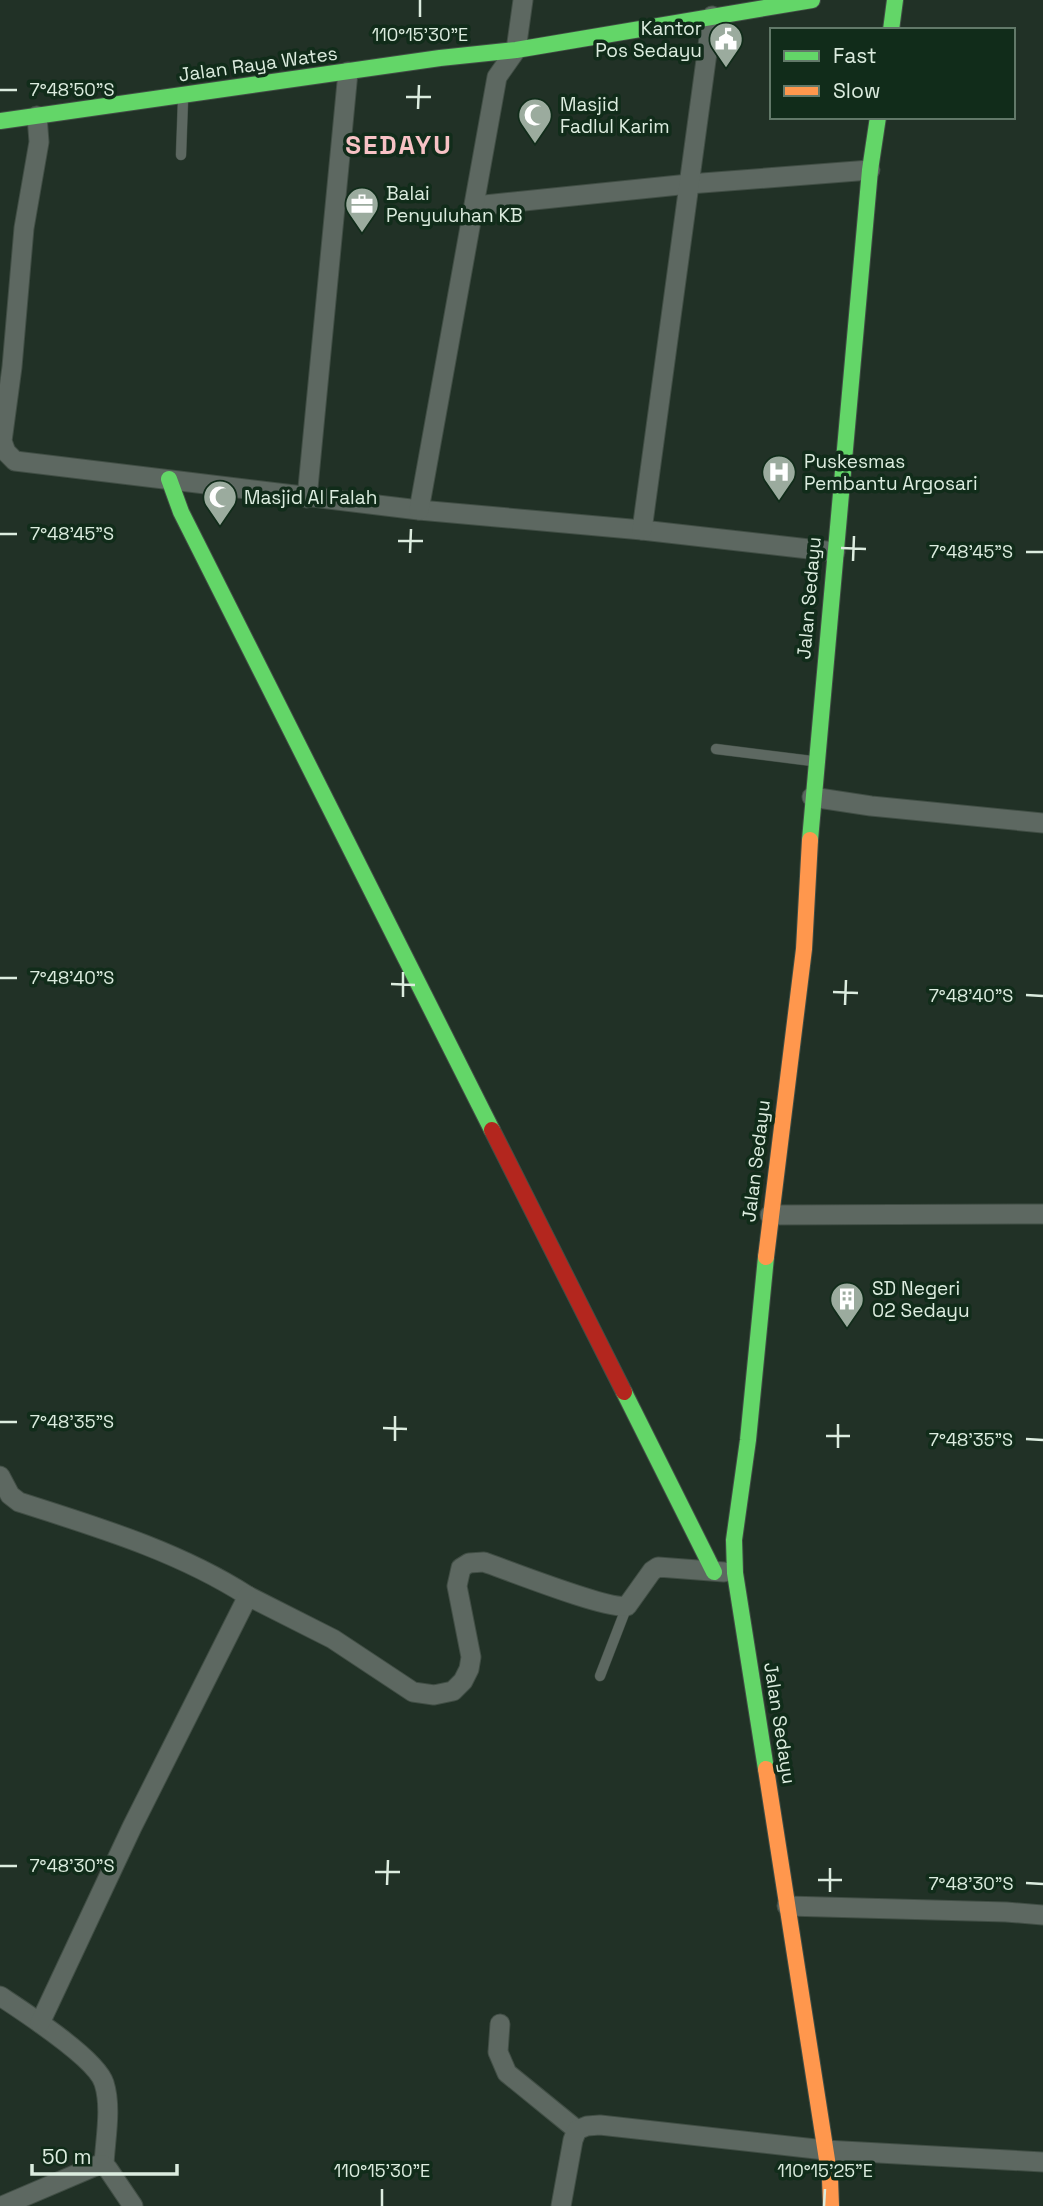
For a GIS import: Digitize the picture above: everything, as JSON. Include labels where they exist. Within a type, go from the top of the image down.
[{"type":"main road","name":"Jalan Raya Wates","points":[[0,121],[440,58],[516,50],[812,0]]},
{"type":"main road","points":[[891,28],[895,0]]},
{"type":"main road","name":"Jalan Sedayu","points":[[831,2206],[830,2179],[733,1540],[748,1440],[770,1215],[804,949],[816,761],[870,170],[878,119]]},
{"type":"main road","points":[[169,479],[180,512],[714,1572]]},
{"type":"street","points":[[419,510],[497,77],[516,50],[523,0]]},
{"type":"street","points":[[642,530],[712,16]]},
{"type":"street","points":[[307,498],[348,72]]},
{"type":"street","points":[[37,116],[39,142],[24,228],[12,367],[2,441],[6,452],[15,461],[307,498],[642,530],[835,552]]},
{"type":"street","points":[[475,206],[689,184],[870,170]]},
{"type":"street","points":[[813,797],[871,806],[1043,823]]},
{"type":"street","points":[[770,1215],[1043,1214]]},
{"type":"street","points":[[1,1486],[19,1502],[186,1560],[248,1596],[333,1639],[413,1692],[434,1695],[453,1691],[463,1681],[469,1669],[471,1657],[457,1586],[461,1568],[469,1563],[484,1562],[610,1605],[626,1606],[658,1567],[736,1573]]},
{"type":"street","points":[[40,2023],[132,1827],[248,1596]]},
{"type":"street","points":[[787,1906],[1043,1915]]},
{"type":"street","points":[[0,1996],[40,2023],[93,2066],[103,2080],[107,2101],[110,2173]]},
{"type":"street","points":[[500,2024],[498,2052],[507,2073],[577,2130]]},
{"type":"street","points":[[577,2130],[600,2125],[825,2150],[1043,2162]]},
{"type":"street","points":[[561,2206],[577,2130]]},
{"type":"street","points":[[2,2206],[94,2166],[110,2173],[133,2206]]},
{"type":"lane","points":[[181,155],[183,96]]},
{"type":"lane","points":[[716,749],[816,761]]},
{"type":"lane","points":[[600,1676],[626,1606]]},
{"type":"traffic: fast","points":[[0,121],[440,58],[516,50],[812,0]]},
{"type":"traffic: fast","points":[[891,28],[895,0]]},
{"type":"traffic: fast","points":[[810,840],[870,170],[878,119]]},
{"type":"traffic: fast","points":[[169,479],[181,512],[492,1130]]},
{"type":"traffic: fast","points":[[766,1257],[748,1440],[734,1540],[735,1573],[766,1769]]},
{"type":"traffic: fast","points":[[624,1392],[714,1572]]},
{"type":"traffic: slow","points":[[766,1257],[804,949],[810,840]]},
{"type":"traffic: slow","points":[[766,1769],[830,2179],[831,2206]]},
{"type":"traffic: jam","points":[[492,1130],[624,1392]]},
{"type":"place","name":"Kantor Pos Sedayu","points":[[726,69]]},
{"type":"place","name":"Masjid Fadlul Karim","points":[[535,145]]},
{"type":"place","name":"Balai Penyuluhan KB","points":[[362,234]]},
{"type":"place","name":"Puskesmas Pembantu Argosari","points":[[779,502]]},
{"type":"place","name":"Masjid Al Falah","points":[[220,527]]},
{"type":"place","name":"SD Negeri 02 Sedayu","points":[[847,1329]]},
{"type":"district","name":"SEDAYU","points":[[399,145]]}]
